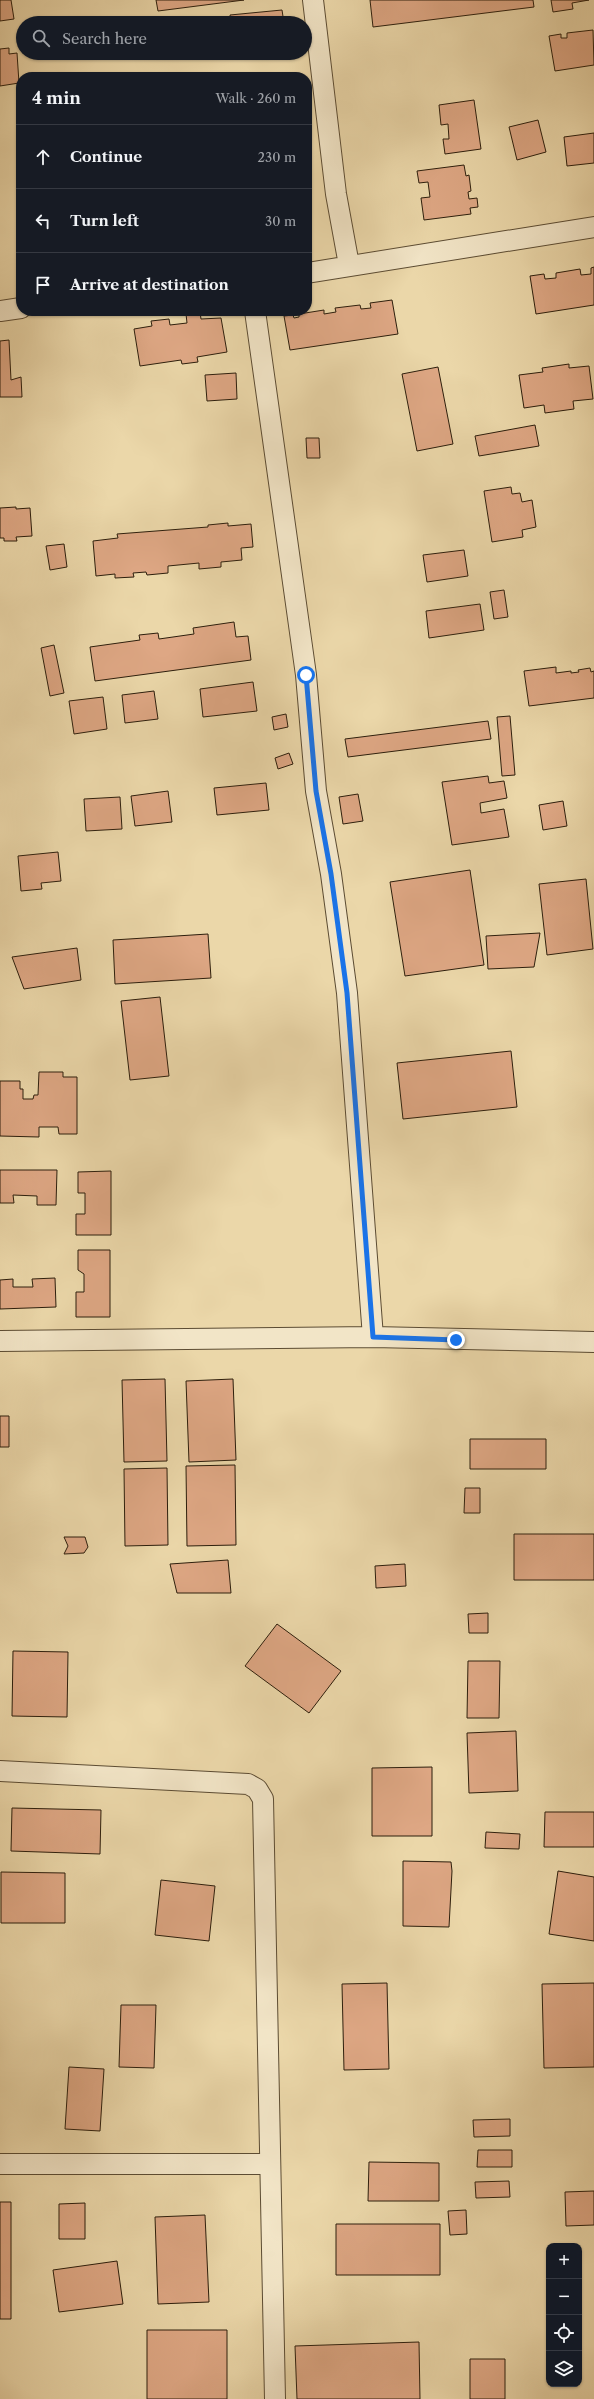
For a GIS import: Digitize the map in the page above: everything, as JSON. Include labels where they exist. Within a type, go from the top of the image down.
[{"type":"street","points":[[313,0],[336,194],[349,265]]},
{"type":"street","points":[[312,272],[594,227]]},
{"type":"street","points":[[0,311],[16,309]]},
{"type":"street","points":[[256,316],[306,675],[316,791],[331,874],[347,993],[373,1337]]},
{"type":"street","points":[[0,1341],[373,1337],[594,1342]]},
{"type":"street","points":[[0,1771],[248,1784],[258,1789],[263,1800],[275,2399]]},
{"type":"street","points":[[0,2164],[270,2164]]},
{"type":"building","points":[[0,0],[11,0],[14,19],[0,21]]},
{"type":"building","points":[[156,0],[244,0],[158,11]]},
{"type":"building","points":[[370,0],[533,0],[534,7],[373,27]]},
{"type":"building","points":[[551,0],[589,0],[572,3],[573,9],[553,12]]},
{"type":"building","points":[[282,10],[283,16],[230,16]]},
{"type":"building","points":[[593,30],[594,65],[555,71],[549,36],[561,34],[561,38],[567,38],[567,33]]},
{"type":"building","points":[[9,48],[9,54],[16,53],[18,72],[16,72],[16,83],[0,86],[0,49]]},
{"type":"building","points":[[474,100],[481,149],[445,154],[443,139],[449,139],[448,124],[441,125],[439,105]]},
{"type":"building","points":[[538,120],[546,152],[517,160],[509,127]]},
{"type":"building","points":[[594,133],[594,163],[567,166],[564,137]]},
{"type":"building","points":[[464,165],[466,176],[469,175],[471,191],[468,192],[469,199],[477,198],[478,207],[470,208],[471,214],[424,220],[421,198],[430,197],[428,182],[419,183],[417,171]]},
{"type":"building","points":[[594,267],[594,305],[536,314],[530,276],[544,274],[545,279],[556,278],[556,273],[580,269],[581,275],[591,274],[591,268]]},
{"type":"building","points":[[392,300],[398,334],[290,350],[284,316],[293,316],[294,318],[299,316],[312,316],[312,312],[324,310],[324,314],[336,312],[335,308],[360,305],[361,309],[371,308],[370,303]]},
{"type":"building","points":[[186,316],[201,316],[201,319],[221,318],[227,352],[197,357],[198,362],[182,364],[181,360],[140,366],[134,329],[152,326],[151,321],[169,319],[170,325],[187,323]]},
{"type":"building","points":[[9,340],[11,380],[21,377],[22,397],[0,397],[0,341]]},
{"type":"building","points":[[569,364],[569,368],[589,366],[593,399],[573,401],[574,409],[545,413],[544,405],[524,408],[519,375],[543,372],[542,368]]},
{"type":"building","points":[[438,367],[453,444],[417,451],[402,374]]},
{"type":"building","points":[[236,373],[237,399],[207,401],[205,375]]},
{"type":"building","points":[[535,425],[539,446],[479,456],[475,436]]},
{"type":"building","points":[[306,438],[319,438],[320,458],[307,458]]},
{"type":"building","points":[[511,487],[512,494],[520,493],[522,502],[532,500],[536,527],[522,530],[523,537],[492,542],[484,491]]},
{"type":"building","points":[[16,507],[16,509],[30,508],[32,536],[16,537],[17,541],[4,541],[4,538],[0,538],[0,508]]},
{"type":"building","points":[[228,523],[228,526],[251,524],[253,547],[241,548],[242,560],[221,562],[221,567],[199,569],[199,563],[168,566],[168,573],[147,575],[146,572],[133,573],[134,577],[115,578],[115,574],[96,576],[93,541],[118,538],[117,534],[208,527],[208,525]]},
{"type":"building","points":[[64,544],[67,567],[50,570],[46,546]]},
{"type":"building","points":[[464,550],[468,576],[427,582],[423,555]]},
{"type":"building","points":[[504,590],[508,617],[494,619],[490,592]]},
{"type":"building","points":[[480,604],[484,630],[429,638],[426,611]]},
{"type":"building","points":[[234,622],[236,637],[248,636],[251,660],[95,681],[90,647],[140,640],[139,635],[158,633],[159,639],[194,634],[193,628]]},
{"type":"building","points":[[54,645],[64,693],[50,696],[41,648]]},
{"type":"building","points":[[556,667],[556,673],[571,671],[571,673],[579,672],[578,670],[590,668],[591,672],[594,671],[594,698],[529,706],[524,671]]},
{"type":"building","points":[[253,682],[257,711],[203,717],[200,689]]},
{"type":"building","points":[[154,691],[158,719],[125,723],[122,695]]},
{"type":"building","points":[[103,697],[107,729],[74,734],[69,701]]},
{"type":"building","points":[[286,714],[288,727],[274,730],[272,717]]},
{"type":"building","points":[[510,716],[515,775],[502,776],[497,717]]},
{"type":"building","points":[[488,721],[491,739],[348,757],[345,739]]},
{"type":"building","points":[[289,753],[293,764],[278,769],[275,758]]},
{"type":"building","points":[[488,776],[489,783],[504,781],[507,798],[480,803],[481,813],[504,809],[509,837],[452,845],[442,782]]},
{"type":"building","points":[[266,783],[269,810],[217,815],[214,788]]},
{"type":"building","points":[[168,791],[172,822],[135,826],[131,796]]},
{"type":"building","points":[[358,794],[363,821],[343,824],[339,797]]},
{"type":"building","points":[[120,797],[122,829],[86,831],[84,799]]},
{"type":"building","points":[[563,801],[567,826],[543,830],[539,805]]},
{"type":"building","points":[[58,852],[61,881],[41,883],[42,889],[21,891],[18,856]]},
{"type":"building","points":[[470,870],[484,965],[405,976],[390,882]]},
{"type":"building","points":[[586,879],[593,949],[547,955],[539,884]]},
{"type":"building","points":[[540,933],[534,967],[488,969],[486,936]]},
{"type":"building","points":[[208,934],[211,978],[115,984],[113,940]]},
{"type":"building","points":[[77,948],[81,980],[24,989],[12,957]]},
{"type":"building","points":[[160,997],[169,1076],[130,1080],[121,1001]]},
{"type":"building","points":[[511,1051],[517,1107],[403,1119],[397,1063]]},
{"type":"building","points":[[39,1072],[63,1072],[63,1077],[77,1077],[77,1134],[59,1134],[58,1127],[39,1127],[39,1137],[0,1136],[0,1081],[20,1081],[20,1089],[23,1089],[23,1099],[33,1099],[34,1095],[38,1095]]},
{"type":"building","points":[[0,1170],[57,1170],[56,1205],[37,1205],[37,1196],[13,1195],[14,1203],[0,1203]]},
{"type":"building","points":[[111,1171],[111,1235],[76,1235],[76,1214],[85,1214],[85,1193],[78,1193],[78,1172]]},
{"type":"building","points":[[78,1250],[110,1250],[110,1317],[76,1317],[76,1292],[84,1292],[84,1274],[78,1270]]},
{"type":"building","points":[[55,1278],[56,1307],[0,1309],[0,1280],[13,1279],[13,1287],[33,1287],[32,1279]]},
{"type":"building","points":[[165,1379],[167,1461],[124,1462],[122,1380]]},
{"type":"building","points":[[233,1379],[236,1460],[189,1462],[186,1381]]},
{"type":"building","points":[[0,1416],[9,1416],[9,1447],[0,1447]]},
{"type":"building","points":[[470,1439],[546,1439],[546,1469],[470,1469]]},
{"type":"building","points":[[235,1465],[236,1545],[187,1546],[186,1466]]},
{"type":"building","points":[[167,1468],[168,1545],[125,1546],[124,1469]]},
{"type":"building","points":[[465,1488],[480,1488],[480,1513],[464,1513]]},
{"type":"building","points":[[514,1534],[594,1534],[594,1580],[514,1580]]},
{"type":"building","points":[[64,1537],[85,1537],[88,1547],[84,1553],[64,1554],[68,1546]]},
{"type":"building","points":[[228,1560],[231,1593],[177,1593],[170,1564]]},
{"type":"building","points":[[405,1564],[406,1586],[376,1588],[375,1566]]},
{"type":"building","points":[[488,1613],[488,1633],[469,1633],[468,1614]]},
{"type":"building","points":[[277,1624],[341,1671],[309,1713],[245,1666]]},
{"type":"building","points":[[13,1651],[68,1652],[67,1717],[12,1716]]},
{"type":"building","points":[[468,1661],[500,1661],[499,1718],[467,1718]]},
{"type":"building","points":[[516,1731],[518,1791],[469,1793],[467,1733]]},
{"type":"building","points":[[432,1767],[432,1836],[372,1836],[372,1768]]},
{"type":"building","points":[[12,1808],[101,1810],[100,1854],[11,1851]]},
{"type":"building","points":[[545,1812],[594,1812],[594,1847],[544,1847]]},
{"type":"building","points":[[486,1832],[520,1834],[519,1849],[485,1848]]},
{"type":"building","points":[[403,1861],[451,1862],[452,1871],[449,1927],[403,1926]]},
{"type":"building","points":[[558,1871],[594,1877],[594,1941],[549,1934]]},
{"type":"building","points":[[1,1872],[65,1873],[65,1923],[1,1923]]},
{"type":"building","points":[[161,1880],[215,1886],[209,1941],[155,1935]]},
{"type":"building","points":[[387,1983],[389,2069],[344,2070],[342,1984]]},
{"type":"building","points":[[594,1983],[594,2067],[544,2068],[542,1984]]},
{"type":"building","points":[[121,2005],[156,2005],[154,2068],[119,2067]]},
{"type":"building","points":[[69,2067],[104,2069],[100,2131],[65,2129]]},
{"type":"building","points":[[510,2119],[510,2136],[474,2137],[473,2120]]},
{"type":"building","points":[[478,2150],[512,2150],[512,2167],[477,2167]]},
{"type":"building","points":[[369,2162],[439,2163],[439,2201],[368,2201]]},
{"type":"building","points":[[509,2181],[510,2197],[476,2198],[475,2182]]},
{"type":"building","points":[[594,2191],[594,2225],[566,2226],[565,2192]]},
{"type":"building","points":[[0,2202],[11,2202],[11,2319],[0,2319]]},
{"type":"building","points":[[85,2203],[85,2239],[59,2239],[59,2204]]},
{"type":"building","points":[[466,2210],[467,2234],[450,2235],[448,2211]]},
{"type":"building","points":[[205,2215],[209,2302],[158,2304],[155,2217]]},
{"type":"building","points":[[336,2224],[440,2224],[440,2275],[336,2275]]},
{"type":"building","points":[[117,2261],[123,2304],[59,2312],[53,2270]]},
{"type":"building","points":[[147,2330],[227,2330],[227,2399],[147,2399]]},
{"type":"building","points":[[419,2342],[420,2399],[297,2399],[295,2346]]},
{"type":"building","points":[[470,2359],[505,2359],[505,2399],[470,2399]]},
{"type":"route","points":[[306,675],[316,791],[331,874],[347,993],[373,1337],[456,1340]]}]
